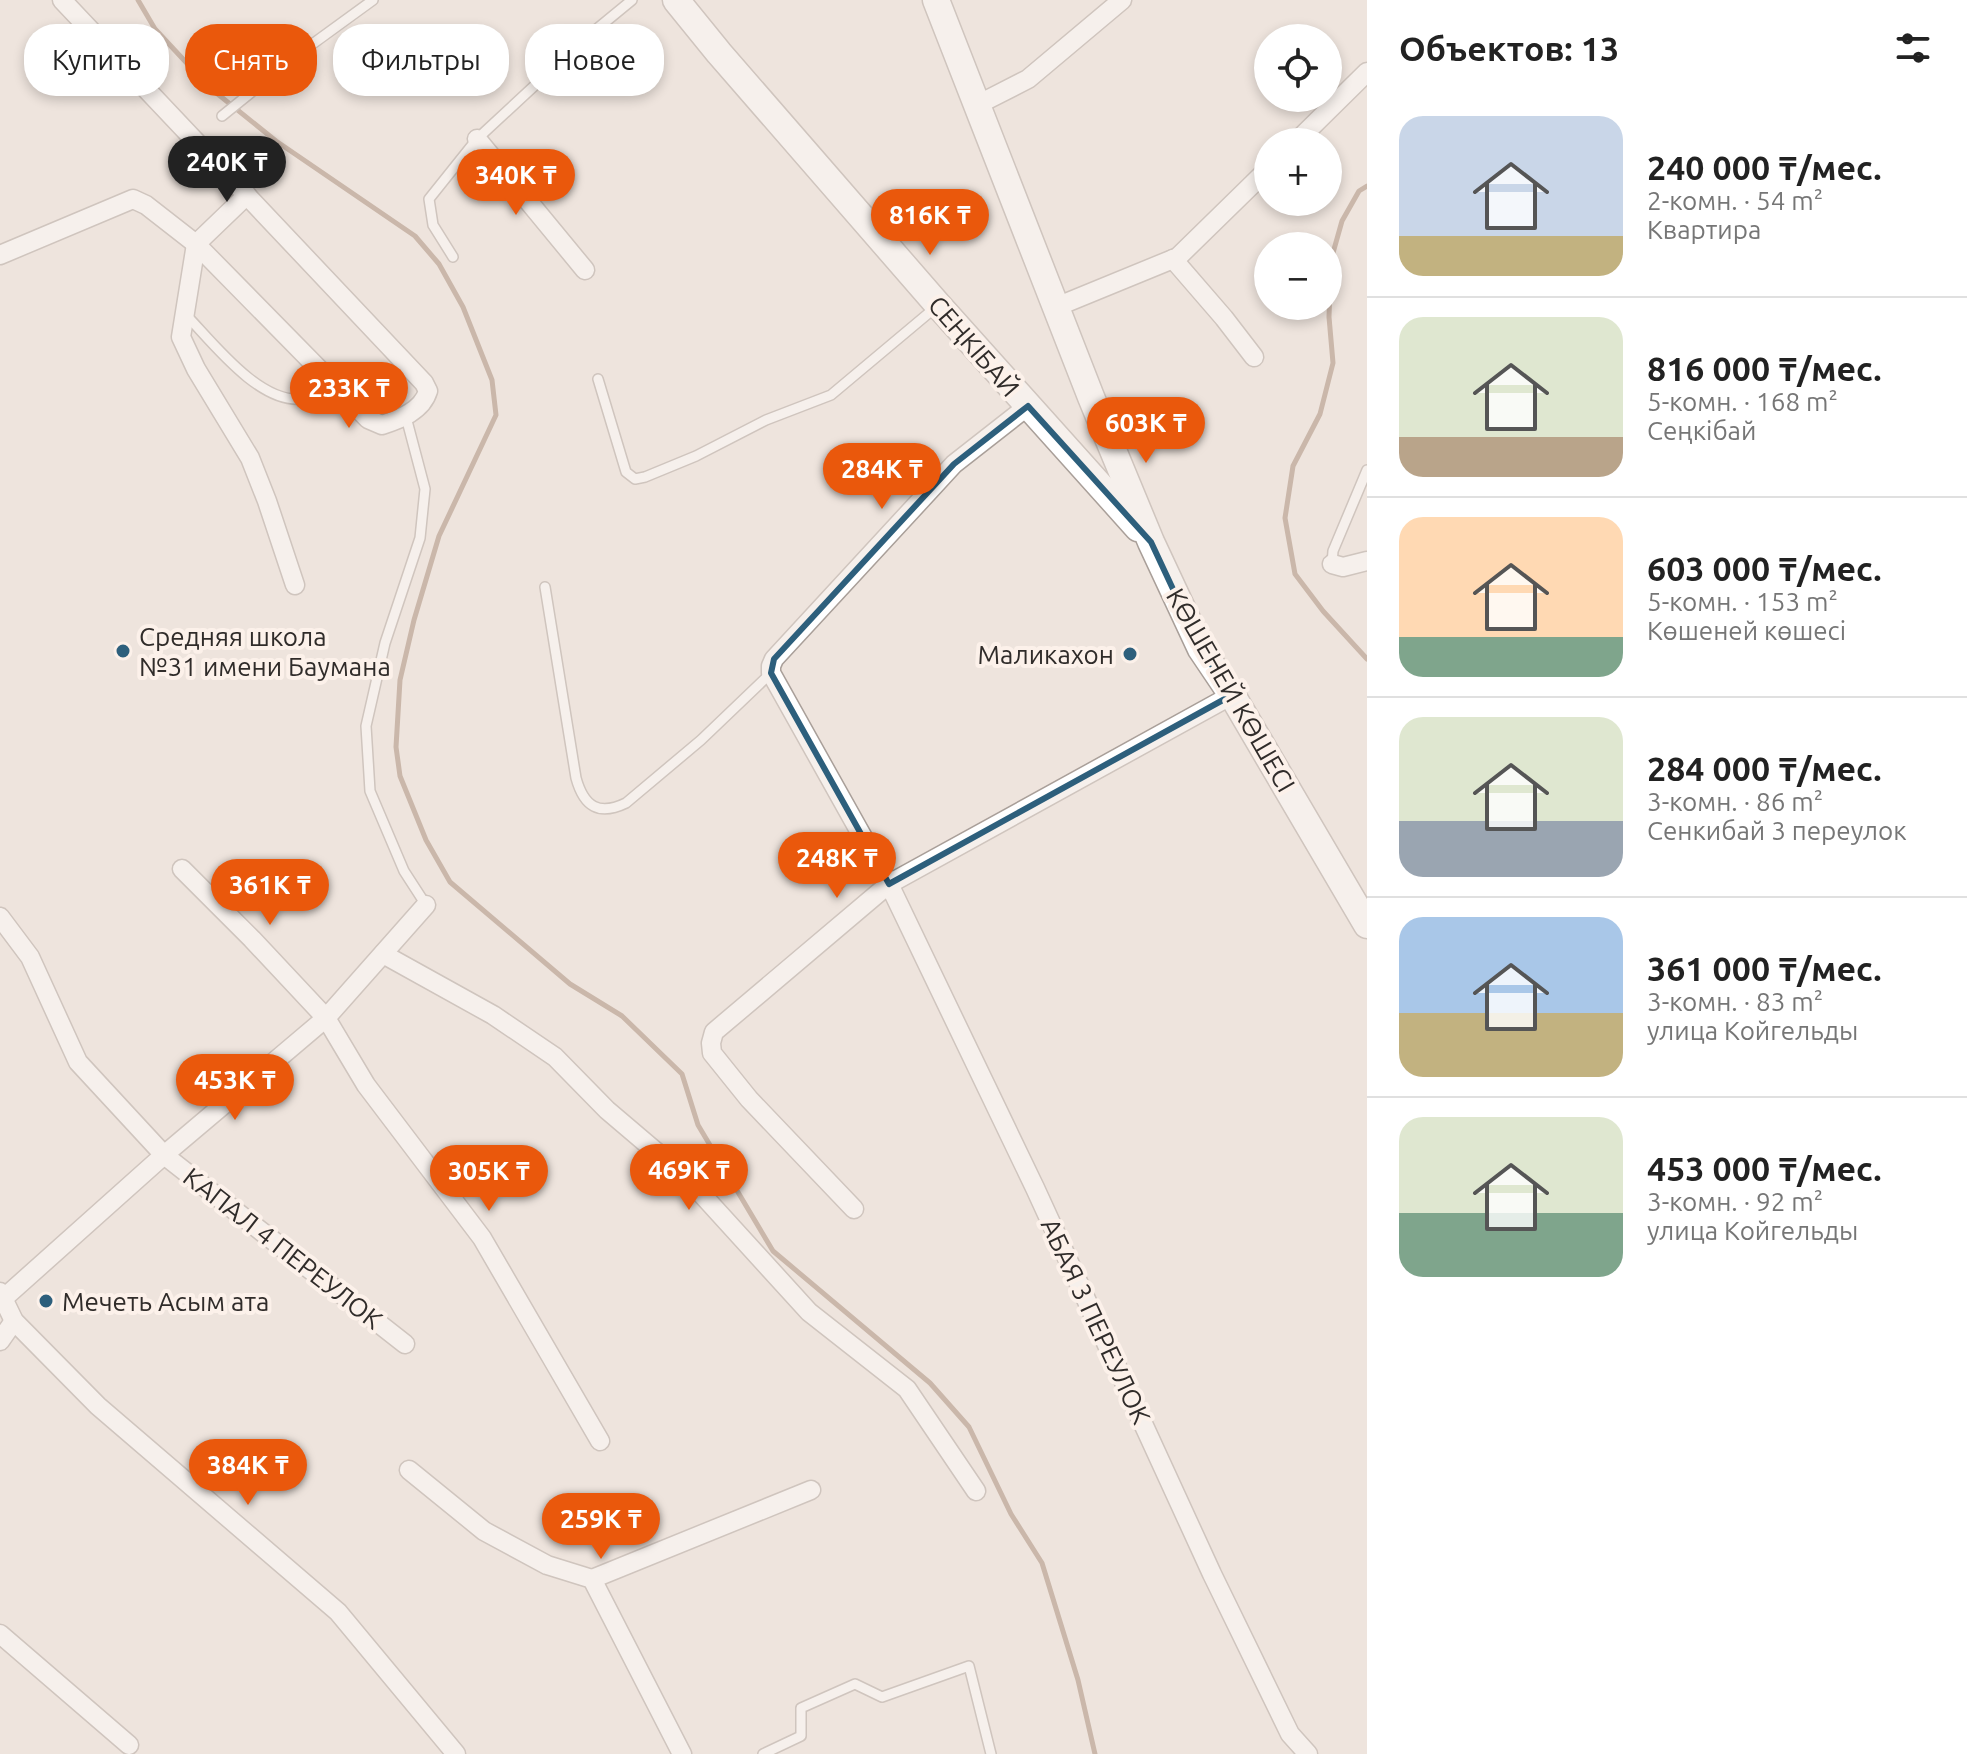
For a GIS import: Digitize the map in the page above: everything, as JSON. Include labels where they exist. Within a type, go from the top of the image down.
[{"type":"main road","name":"СЕҢКІБАЙ","points":[[676,0],[938,305],[1151,542]]},
{"type":"main road","name":"КӨШЕНЕЙ КӨШЕСІ","points":[[936,0],[1151,542],[1201,649],[1232,695],[1367,925]]},
{"type":"street","points":[[0,255],[133,199],[146,205],[196,244],[368,419],[382,425],[406,417],[426,399],[428,391],[424,383],[62,0]]},
{"type":"street","points":[[977,105],[1028,79],[1122,0]]},
{"type":"street","points":[[1310,128],[1367,72]]},
{"type":"street","points":[[477,139],[585,270]]},
{"type":"street","points":[[1056,307],[1178,257],[1254,183]]},
{"type":"street","points":[[247,195],[196,244],[181,337],[196,369],[250,458],[295,585]]},
{"type":"street","points":[[1173,259],[1254,357]]},
{"type":"street","points":[[772,666],[954,464],[1028,406]]},
{"type":"street","points":[[1332,564],[1343,567],[1367,561]]},
{"type":"street","name":"АБАЯ 3 ПЕРЕУЛОК","points":[[772,666],[889,884],[1035,1188],[1212,1574],[1290,1734],[1308,1754]]},
{"type":"street","points":[[854,1209],[749,1099],[712,1053],[714,1032],[889,884],[1232,695]]},
{"type":"street","points":[[182,869],[326,1018],[366,1085],[482,1238],[600,1441]]},
{"type":"street","points":[[426,905],[326,1018],[2,1295],[14,1321],[98,1406],[338,1612],[456,1754]]},
{"type":"street","name":"КАПАЛ 4 ПЕРЕУЛОК","points":[[0,917],[30,957],[78,1062],[164,1155],[405,1344]]},
{"type":"street","points":[[383,954],[493,1015],[555,1057],[607,1110],[687,1178],[809,1312],[907,1389],[976,1491]]},
{"type":"street","points":[[0,1341],[14,1321]]},
{"type":"street","points":[[409,1470],[484,1531],[547,1565],[592,1579],[811,1490]]},
{"type":"street","points":[[592,1579],[682,1754]]},
{"type":"street","points":[[0,1634],[129,1745]]},
{"type":"lane","points":[[222,116],[296,56],[373,0]]},
{"type":"lane","points":[[453,257],[433,225],[429,199],[477,139],[587,37],[632,0]]},
{"type":"lane","points":[[598,379],[626,472],[635,479],[645,477],[696,456],[766,420],[831,395],[938,305]]},
{"type":"lane","points":[[184,313],[248,379],[270,393],[300,400],[337,388]]},
{"type":"lane","points":[[406,417],[425,489],[420,538],[385,643],[366,726],[370,791],[404,871],[426,905]]},
{"type":"lane","points":[[1332,564],[1333,551],[1367,470]]},
{"type":"lane","points":[[545,587],[579,790],[592,806],[603,810],[626,803],[701,740],[772,666]]},
{"type":"lane","points":[[763,1754],[801,1736],[801,1708],[855,1684],[882,1697],[969,1666],[991,1754]]},
{"type":"highlighted area","points":[[1028,406],[1151,542],[1201,649],[1232,695],[889,884],[771,673],[774,659],[954,464]]},
{"type":"waterway","points":[[138,0],[155,29],[209,87],[276,141],[415,236],[439,264],[463,307],[492,380],[496,415],[439,536],[400,680],[396,747],[400,776],[426,840],[450,882],[570,984],[622,1016],[682,1074],[698,1125],[773,1251],[930,1383],[969,1427],[1011,1514],[1042,1563],[1078,1680],[1095,1754]]},
{"type":"waterway","points":[[1367,186],[1359,191],[1342,221],[1331,260],[1329,317],[1333,363],[1320,414],[1293,466],[1285,518],[1295,574],[1323,611],[1367,659]]},
{"type":"place","name":"Средняя школа №31 имени Баумана","points":[[123,651]]},
{"type":"place","name":"Маликахон","points":[[1130,654]]},
{"type":"place","name":"Мечеть Асым ата","points":[[46,1301]]}]
